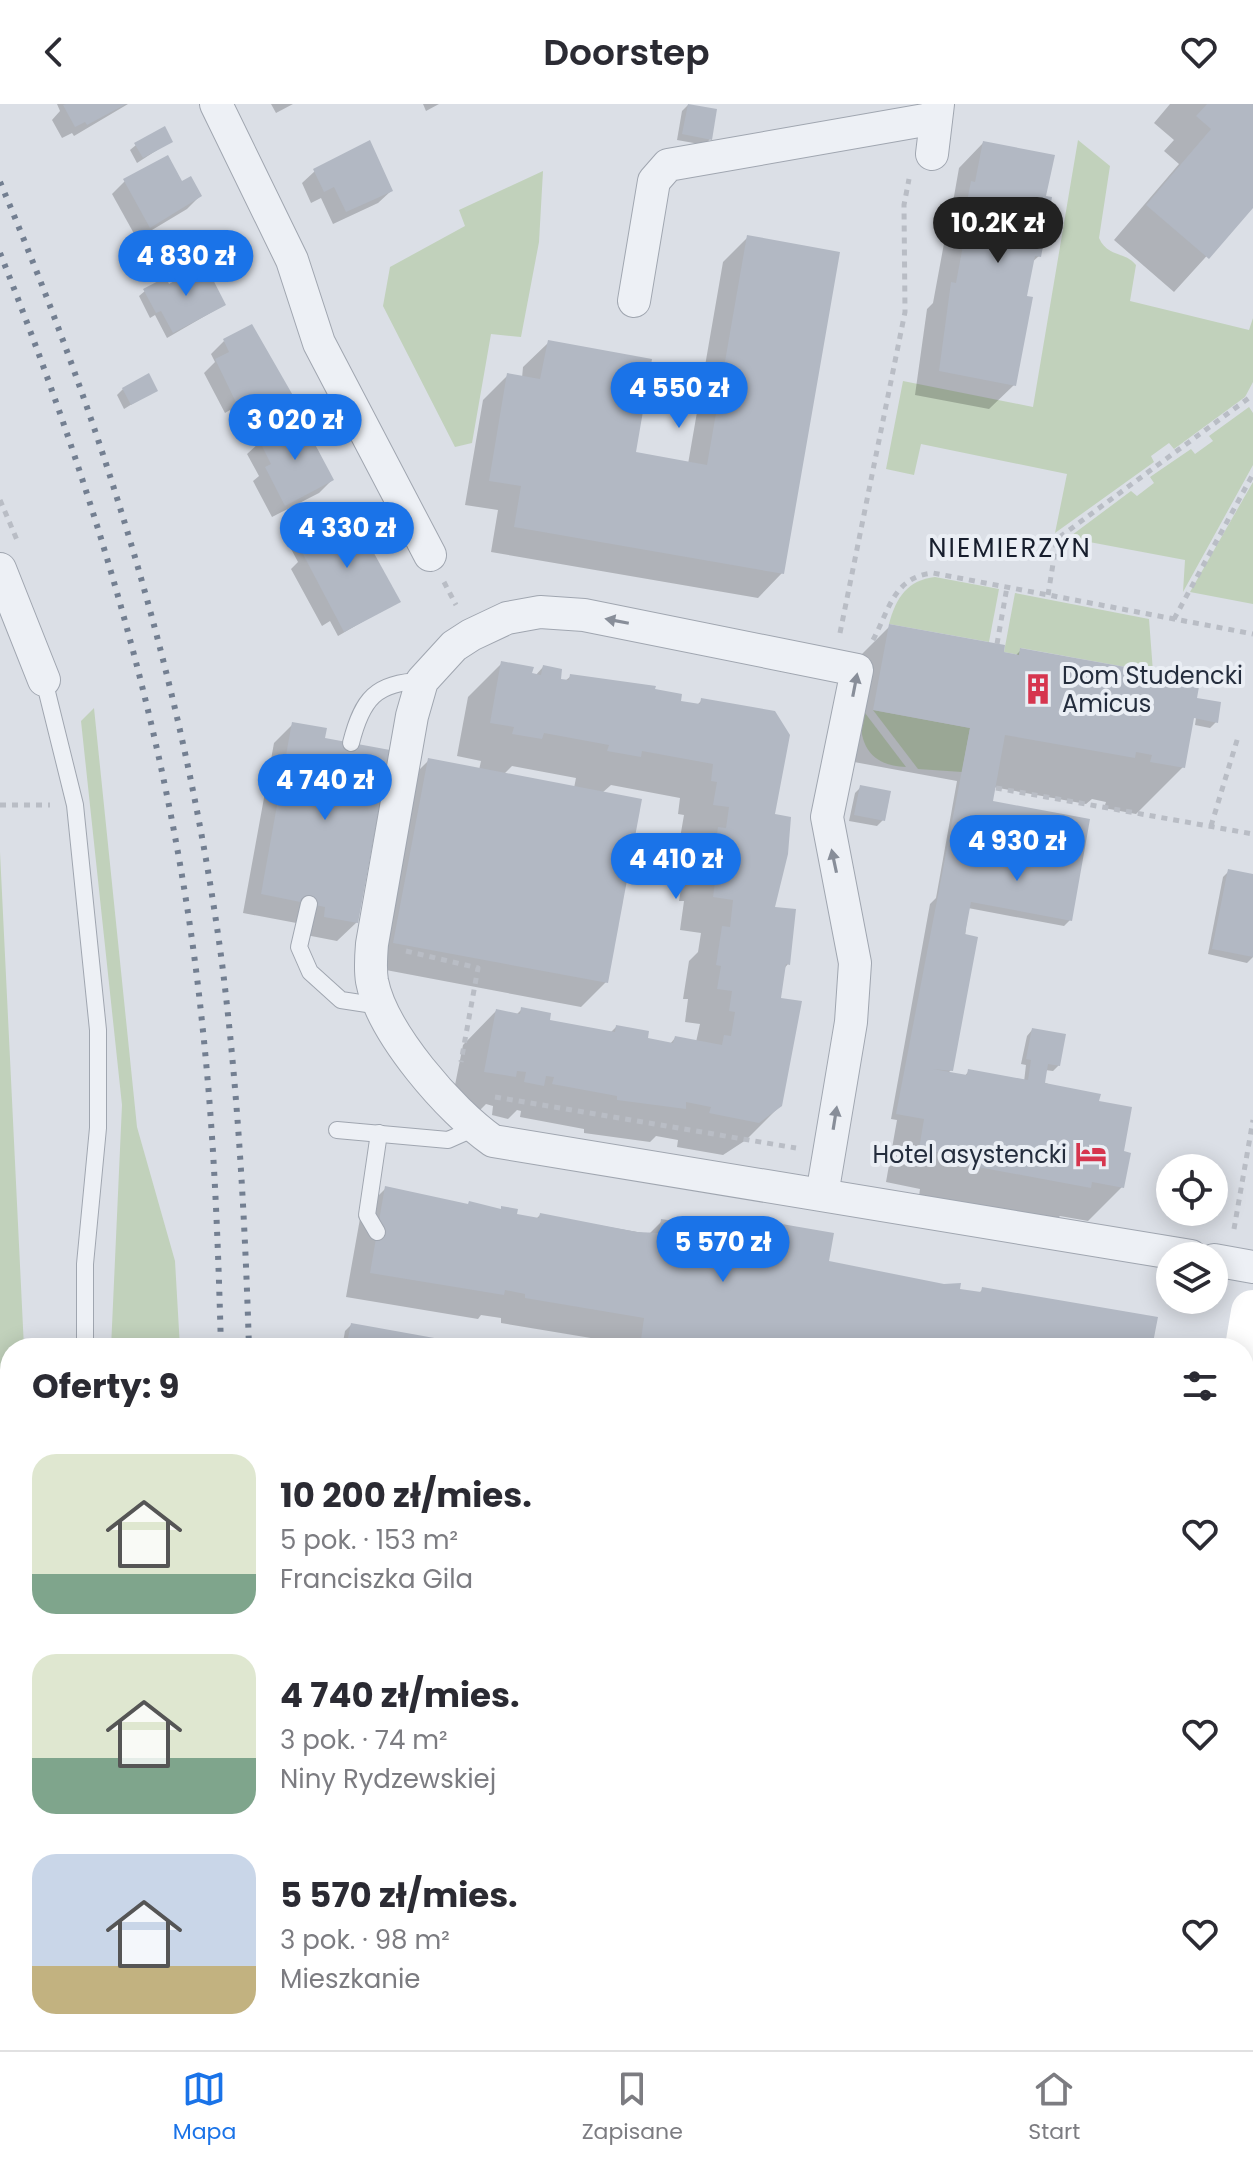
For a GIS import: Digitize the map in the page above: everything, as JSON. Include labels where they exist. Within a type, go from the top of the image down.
[{"type":"street","points":[[216,104],[292,260],[319,343],[430,555]]},
{"type":"street","points":[[634,301],[654,181],[668,165],[937,111],[932,154]]},
{"type":"street","points":[[0,569],[44,680]]},
{"type":"street","points":[[822,1195],[851,1022],[855,963],[827,817],[845,668],[584,615],[540,612],[507,618],[471,635],[445,654],[422,681],[412,716],[372,944],[373,982],[380,1006],[422,1068],[475,1128],[493,1141],[1156,1250]]},
{"type":"street","points":[[1228,1263],[1253,1267]]},
{"type":"street","points":[[1249,1338],[1253,1312]]},
{"type":"lane","points":[[44,680],[75,805],[98,1030],[98,1128],[85,1264],[85,1338]]},
{"type":"lane","points":[[351,743],[359,713],[372,696],[393,682],[422,681]]},
{"type":"lane","points":[[309,904],[299,947],[310,972],[341,1000],[380,1006]]},
{"type":"lane","points":[[337,1130],[448,1140],[475,1128]]},
{"type":"lane","points":[[377,1232],[367,1215],[379,1133]]},
{"type":"path","points":[[845,668],[905,312],[904,205],[914,155],[932,154]]},
{"type":"path","points":[[1048,595],[1057,539],[1253,395]]},
{"type":"path","points":[[1174,619],[1253,474]]},
{"type":"path","points":[[430,555],[471,635]]},
{"type":"path","points":[[845,668],[901,586],[914,575],[933,573],[1253,634]]},
{"type":"path","points":[[997,644],[1007,587]]},
{"type":"path","points":[[1211,826],[1238,737]]},
{"type":"path","points":[[996,788],[1253,834]]},
{"type":"path","points":[[0,805],[75,805]]},
{"type":"path","points":[[408,952],[478,968],[459,1072]]},
{"type":"path","points":[[487,1095],[829,1154]]},
{"type":"green space","points":[[1078,140],[1110,166],[1099,238],[1107,249],[1136,265],[1130,301],[1249,330],[1253,318],[1253,382],[1245,397],[1174,449],[1169,443],[1151,456],[1154,462],[1055,533],[1067,474],[921,444],[914,475],[886,469],[903,381],[1033,407]]},
{"type":"green space","points":[[543,171],[539,242],[521,337],[491,334],[472,443],[455,447],[383,306],[390,267],[465,226],[459,210]]},
{"type":"green space","points":[[1249,407],[1253,413],[1253,465],[1183,592],[1185,560],[1068,538],[1131,491],[1137,496],[1154,483],[1150,477],[1191,449],[1195,454],[1213,441],[1209,436]]},
{"type":"green space","points":[[1253,482],[1253,604],[1190,592]]},
{"type":"green space","points":[[935,577],[999,589],[989,642],[889,624],[904,592],[917,582]]},
{"type":"green space","points":[[1015,593],[1149,619],[1153,672],[1021,648],[1019,655],[1004,652]]},
{"type":"green space","points":[[94,708],[137,1127],[175,1261],[179,1338],[111,1338],[122,1105],[81,721]]},
{"type":"green space","points":[[862,709],[906,767],[883,762],[868,750],[862,732]]},
{"type":"green space","points":[[873,710],[970,728],[962,772],[918,769]]},
{"type":"green space","points":[[0,852],[24,1338],[0,1338]]},
{"type":"building","points":[[126,104],[87,125],[85,122],[75,127],[63,105]]},
{"type":"building","points":[[688,104],[717,109],[712,140],[682,134]]},
{"type":"building","points":[[1207,104],[1253,104],[1253,208],[1209,259],[1146,205],[1211,129],[1196,116]]},
{"type":"building","points":[[165,126],[173,142],[143,158],[134,143]]},
{"type":"building","points":[[370,140],[393,191],[346,212],[334,187],[324,192],[313,169]]},
{"type":"building","points":[[983,141],[1055,155],[1046,196],[1052,197],[1041,257],[1035,256],[1027,296],[1033,297],[1016,386],[939,371],[951,282],[956,283],[969,213],[965,212]]},
{"type":"building","points":[[168,155],[182,181],[191,176],[202,196],[150,228],[123,179]]},
{"type":"building","points":[[747,235],[840,252],[784,574],[514,527],[521,486],[489,481],[507,373],[540,379],[548,340],[652,359],[636,452],[707,465]]},
{"type":"building","points":[[205,264],[226,305],[173,333],[161,311],[156,313],[143,289],[166,277],[169,284]]},
{"type":"building","points":[[252,324],[295,399],[247,425],[215,359],[229,352],[223,339]]},
{"type":"building","points":[[149,373],[158,391],[131,405],[122,388]]},
{"type":"building","points":[[301,418],[334,480],[285,506],[265,467],[271,464],[259,440]]},
{"type":"building","points":[[349,508],[401,602],[344,632],[294,537]]},
{"type":"building","points":[[889,624],[1005,645],[1004,652],[1019,655],[1020,648],[1153,672],[1151,678],[1165,680],[1166,675],[1200,681],[1197,698],[1221,702],[1218,723],[1194,718],[1185,768],[1150,762],[1152,755],[1136,752],[1135,758],[1005,735],[993,801],[1090,819],[1072,921],[971,902],[965,934],[978,937],[953,1071],[933,1069],[967,1075],[968,1069],[1028,1080],[1031,1060],[1026,1059],[1032,1028],[1066,1034],[1060,1066],[1048,1064],[1045,1083],[1101,1094],[1099,1101],[1132,1107],[1124,1151],[1131,1153],[1124,1188],[1092,1182],[1091,1188],[951,1162],[953,1155],[919,1149],[924,1119],[896,1114],[970,728],[873,710]]},
{"type":"building","points":[[501,661],[534,667],[532,673],[541,675],[543,665],[562,669],[561,679],[569,680],[570,674],[656,686],[655,689],[682,694],[681,701],[700,704],[701,698],[775,711],[790,735],[775,814],[791,817],[788,854],[775,907],[796,909],[790,965],[786,964],[781,998],[802,1001],[782,1106],[759,1123],[709,1113],[711,1107],[686,1102],[686,1109],[617,1100],[617,1096],[552,1084],[554,1077],[546,1076],[544,1086],[524,1082],[526,1072],[517,1071],[516,1077],[484,1072],[496,1009],[520,1014],[521,1007],[551,1013],[550,1020],[615,1032],[616,1025],[649,1031],[648,1038],[673,1043],[675,1036],[722,1045],[724,1035],[731,1036],[735,1012],[729,1011],[732,991],[717,989],[721,966],[716,965],[722,926],[730,927],[733,900],[713,897],[717,868],[712,868],[718,827],[726,828],[729,807],[713,805],[717,782],[711,781],[713,764],[642,751],[641,757],[607,751],[609,745],[544,733],[542,739],[512,734],[514,727],[490,723]]},
{"type":"building","points":[[292,722],[327,728],[325,738],[390,750],[358,923],[324,917],[325,907],[261,894]]},
{"type":"building","points":[[428,758],[642,799],[608,983],[393,943]]},
{"type":"building","points":[[860,785],[891,791],[885,821],[854,815]]},
{"type":"building","points":[[1228,869],[1253,874],[1253,957],[1212,949]]},
{"type":"building","points":[[385,1186],[468,1204],[469,1201],[501,1209],[501,1206],[518,1209],[517,1214],[539,1218],[540,1213],[637,1232],[659,1233],[661,1219],[773,1237],[776,1223],[834,1233],[829,1261],[944,1284],[961,1283],[960,1289],[981,1292],[982,1287],[1158,1317],[1154,1338],[641,1338],[644,1318],[525,1298],[525,1294],[505,1290],[504,1295],[370,1273]]},
{"type":"building","points":[[351,1323],[434,1338],[348,1338]]},
{"type":"railway","points":[[0,182],[74,372],[107,468],[164,663],[187,762],[206,862],[228,1011],[240,1155],[249,1338]]},
{"type":"railway","points":[[0,253],[36,346],[100,535],[128,631],[173,825],[190,923],[206,1063],[215,1185],[221,1338]]},
{"type":"place","name":"Dom Studencki Amicus","points":[[1038,689]]},
{"type":"place","name":"Hotel asystencki","points":[[1091,1154]]},
{"type":"district","name":"NIEMIERZYN","points":[[1010,548]]}]
